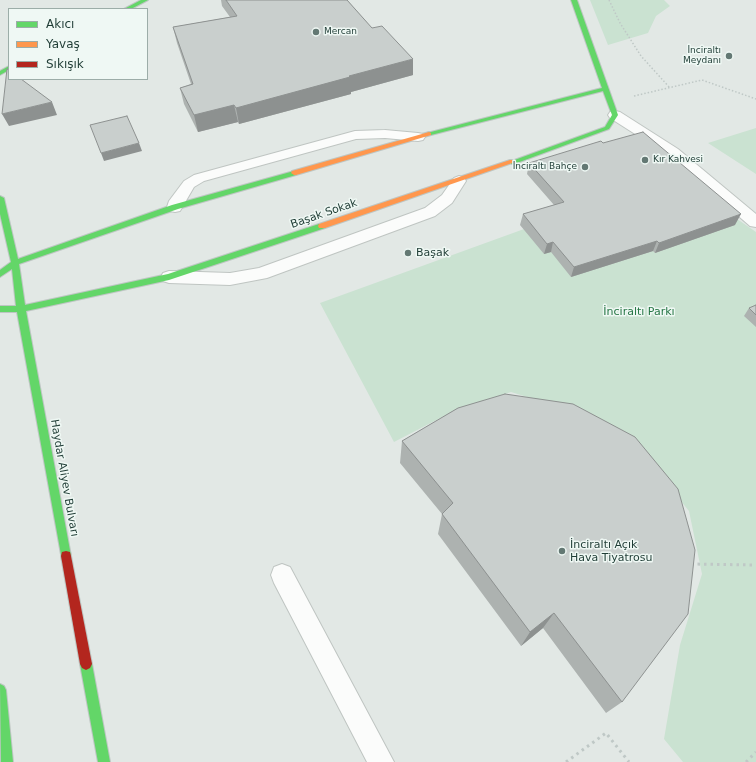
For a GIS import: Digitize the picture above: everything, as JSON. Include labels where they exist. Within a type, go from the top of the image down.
[{"type":"street","points":[[129,8],[146,0]]},
{"type":"street","points":[[574,0],[613,108]]},
{"type":"street","points":[[0,274],[15,263],[175,207],[418,137],[605,89]]},
{"type":"street","name":"Başak Sokak","points":[[0,309],[21,309],[169,276],[459,181],[607,128],[613,108]]},
{"type":"street","name":"Haydar Aliyev Bulvarı","points":[[0,198],[15,263],[21,309],[104,762]]},
{"type":"street","points":[[0,690],[8,762]]},
{"type":"lane","points":[[613,108],[673,152],[756,222]]},
{"type":"lane","points":[[175,207],[177,201],[189,184],[198,178],[355,135],[385,134],[418,137]]},
{"type":"lane","points":[[169,276],[230,279],[261,274],[430,212],[447,199],[459,181]]},
{"type":"lane","points":[[282,575],[381,762]]},
{"type":"path","points":[[609,0],[620,23],[641,56],[670,88]]},
{"type":"path","points":[[613,108],[670,88],[702,80],[756,99]]},
{"type":"path","points":[[689,564],[756,565]]},
{"type":"path","points":[[566,762],[606,733],[629,762]]},
{"type":"path","points":[[746,762],[756,752]]},
{"type":"green space","points":[[590,0],[664,0],[670,6],[656,16],[648,33],[608,45]]},
{"type":"green space","points":[[756,128],[756,174],[708,143]]},
{"type":"green space","name":"İnciraltı Parkı","points":[[673,175],[756,232],[756,762],[683,762],[664,739],[680,645],[702,574],[689,511],[635,445],[579,413],[511,392],[452,412],[394,442],[320,303]]},
{"type":"building","points":[[226,0],[347,0],[372,28],[382,26],[413,59],[236,108],[234,105],[194,115],[180,88],[193,84],[173,27],[237,16]]},
{"type":"building","points":[[7,69],[8,80],[22,80],[52,102],[2,114]]},
{"type":"building","points":[[127,116],[139,143],[101,153],[90,125]]},
{"type":"building","points":[[643,132],[741,214],[659,243],[657,241],[574,267],[553,242],[547,244],[523,214],[564,202],[529,163],[601,141],[603,143]]},
{"type":"building","points":[[756,305],[756,315],[749,308]]},
{"type":"building","name":"İnciraltı Açık Hava Tiyatrosu","points":[[505,394],[573,404],[635,437],[678,489],[695,550],[688,614],[622,702],[554,613],[530,632],[442,514],[453,503],[402,441],[458,408]]},
{"type":"traffic: fast","points":[[129,8],[145,0]]},
{"type":"traffic: fast","points":[[512,162],[607,128],[615,115],[574,0]]},
{"type":"traffic: fast","points":[[0,73],[8,69]]},
{"type":"traffic: fast","points":[[429,134],[605,89]]},
{"type":"traffic: fast","points":[[0,274],[15,263],[175,207],[294,173]]},
{"type":"traffic: fast","points":[[0,198],[15,263],[21,309],[66,556]]},
{"type":"traffic: fast","points":[[0,309],[21,309],[169,277],[322,226]]},
{"type":"traffic: fast","points":[[86,664],[104,762]]},
{"type":"traffic: fast","points":[[0,690],[7,762]]},
{"type":"traffic: slow","points":[[294,173],[429,134]]},
{"type":"traffic: slow","points":[[322,226],[512,162]]},
{"type":"traffic: jam","points":[[66,556],[86,664]]},
{"type":"place","name":"Mercan","points":[[316,32]]},
{"type":"place","name":"İnciraltı Meydanı","points":[[729,56]]},
{"type":"place","name":"Kır Kahvesi","points":[[645,160]]},
{"type":"place","name":"İnciraltı Bahçe","points":[[585,167]]},
{"type":"place","name":"Başak","points":[[408,253]]},
{"type":"place","name":"İnciraltı Açık Hava Tiyatrosu","points":[[562,551]]}]
